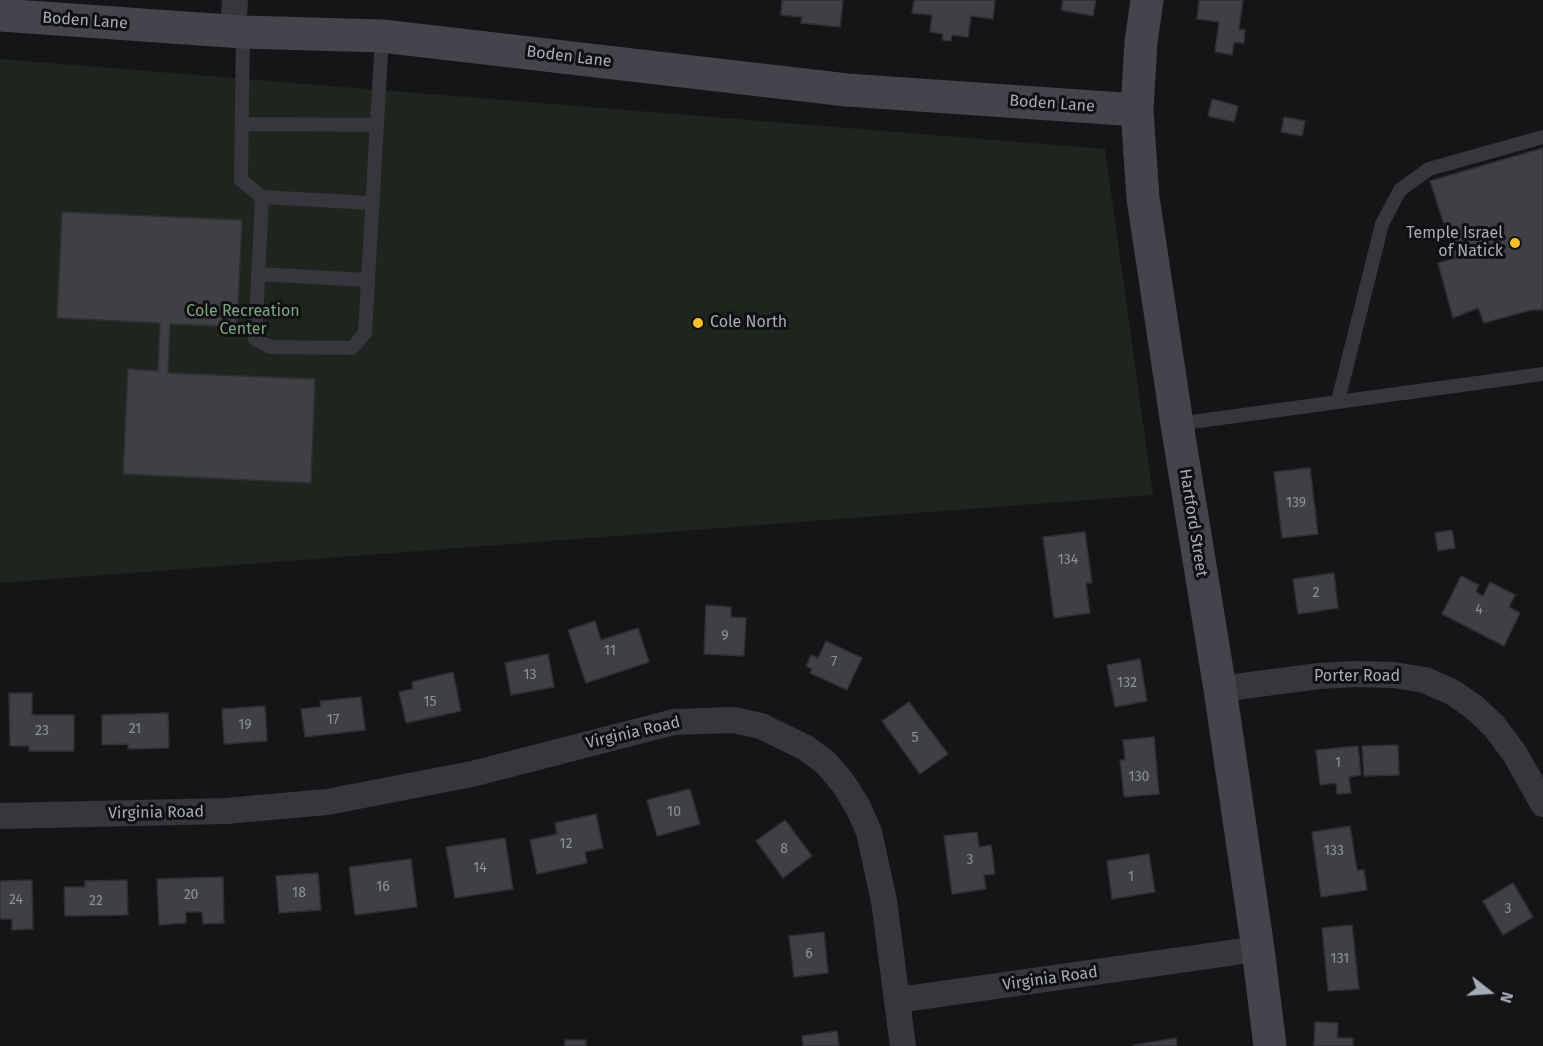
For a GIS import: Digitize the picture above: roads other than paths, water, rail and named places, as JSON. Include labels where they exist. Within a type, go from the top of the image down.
[{"type":"street","name":"Hartford Street","points":[[1147,0],[1141,42],[1137,110],[1143,198],[1220,689],[1270,1046]]},
{"type":"street","name":"Boden Lane","points":[[0,15],[237,21],[847,90],[1137,110]]},
{"type":"street","name":"Porter Road","points":[[1220,689],[1319,676],[1356,674],[1394,675],[1425,680],[1452,692],[1474,707],[1494,726],[1515,754],[1543,804]]},
{"type":"street","name":"Virginia Road","points":[[0,816],[226,811],[327,802],[472,774],[674,722],[733,720],[761,726],[806,748],[826,763],[843,783],[858,807],[869,832],[877,864],[898,1000],[1258,949]]},
{"type":"street","points":[[898,1000],[903,1046]]},
{"type":"lane","points":[[237,21],[242,124],[241,180],[262,197],[371,203]]},
{"type":"lane","points":[[262,197],[255,339],[270,347],[352,348],[365,333],[382,36]]},
{"type":"lane","points":[[242,124],[376,125]]},
{"type":"lane","points":[[1338,401],[1382,224],[1400,190],[1429,169],[1543,136]]},
{"type":"lane","points":[[258,274],[368,280]]},
{"type":"lane","points":[[1177,424],[1543,374]]},
{"type":"place","name":"Temple Israel of Natick","points":[[1515,243]]},
{"type":"place","name":"Cole North","points":[[698,323]]},
{"type":"park label","name":"Cole Recreation Center","points":[[243,321]]}]
